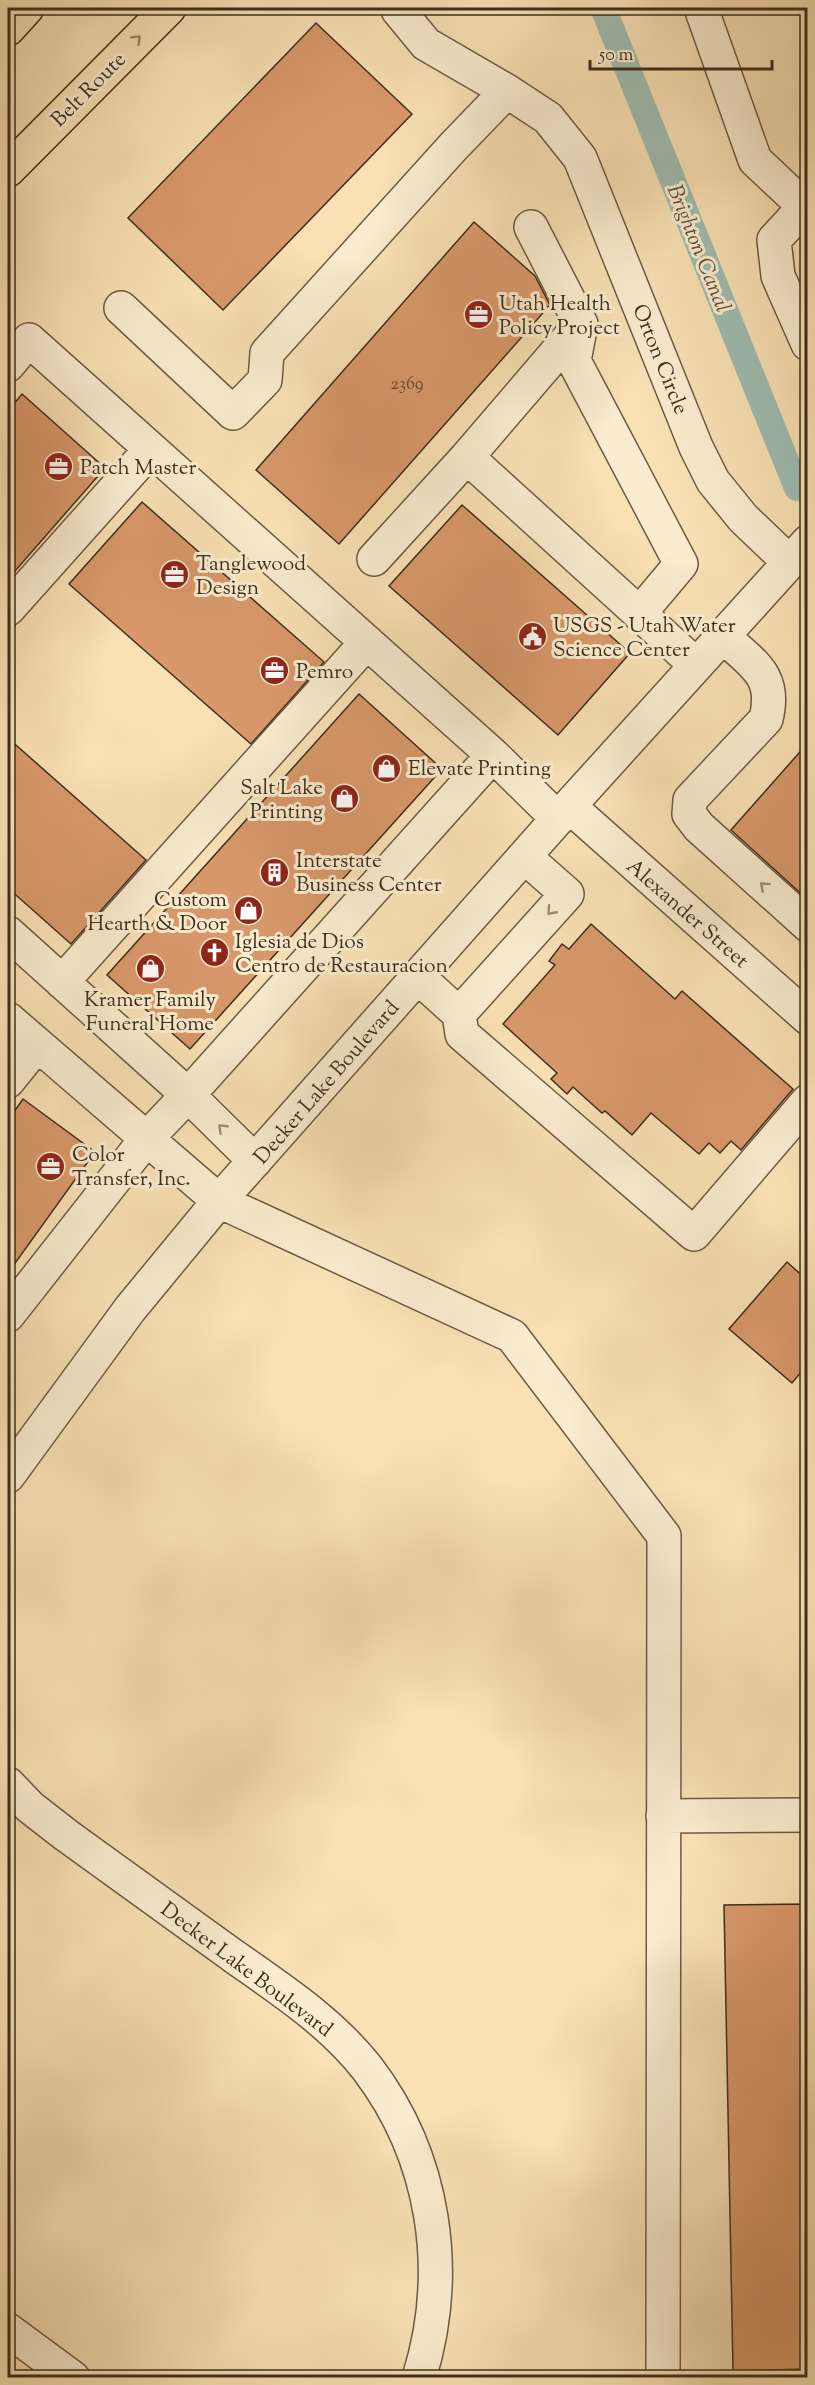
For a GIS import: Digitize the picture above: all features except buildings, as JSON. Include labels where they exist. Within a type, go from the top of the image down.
[{"type":"highway","points":[[8,29],[27,8]]},
{"type":"highway","name":"Belt Route","points":[[8,170],[168,8]]},
{"type":"street","name":"Orton Circle","points":[[401,8],[398,10],[426,44],[507,91],[548,118],[580,158],[696,447],[713,481],[743,518],[798,552]]},
{"type":"street","points":[[701,8],[755,160],[806,207],[774,240],[778,276],[807,344]]},
{"type":"street","points":[[121,308],[233,413],[265,380],[267,353],[453,147],[507,91]]},
{"type":"street","points":[[531,227],[581,324],[574,361],[681,564],[639,614]]},
{"type":"street","points":[[374,560],[467,457],[581,324]]},
{"type":"street","name":"Alexander Street","points":[[8,365],[29,340],[493,755],[807,1018]]},
{"type":"street","points":[[8,609],[151,449]]},
{"type":"street","points":[[467,457],[696,665]]},
{"type":"street","name":"Decker Lake Boulevard","points":[[8,1476],[130,1309],[219,1201],[798,552]]},
{"type":"street","points":[[723,636],[764,675],[769,687],[770,703],[766,719],[690,800],[688,814],[699,827],[807,925]]},
{"type":"street","points":[[62,982],[367,642]]},
{"type":"street","points":[[8,1315],[147,1138],[493,755]]},
{"type":"street","points":[[459,1014],[567,894],[525,857]]},
{"type":"street","points":[[8,933],[188,1095],[255,1161]]},
{"type":"street","points":[[418,977],[459,1014],[462,1034],[694,1234],[807,1101]]},
{"type":"street","points":[[8,1018],[219,1201],[512,1335],[664,1536],[663,2378]]},
{"type":"street","points":[[8,1081],[37,1045]]},
{"type":"street","name":"Decker Lake Boulevard","points":[[8,1784],[30,1807],[66,1835],[299,2002],[344,2042],[367,2069],[391,2104],[412,2148],[424,2179],[433,2222],[436,2299],[428,2350],[419,2378]]},
{"type":"street","points":[[663,1816],[807,1815]]},
{"type":"street","points":[[8,2330],[73,2378]]},
{"type":"waterway","name":"Brighton Canal","points":[[603,8],[797,488]]},
{"type":"place","name":"Utah Health Policy Project","points":[[478,315]]},
{"type":"place","name":"Patch Master","points":[[59,467]]},
{"type":"place","name":"Tanglewood Design","points":[[175,575]]},
{"type":"place","name":"USGS - Utah Water Science Center","points":[[532,637]]},
{"type":"place","name":"Pemro","points":[[275,671]]},
{"type":"place","name":"Elevate Printing","points":[[387,768]]},
{"type":"place","name":"Salt Lake Printing","points":[[344,799]]},
{"type":"place","name":"Interstate Business Center","points":[[275,872]]},
{"type":"place","name":"Custom Hearth & Door","points":[[248,911]]},
{"type":"place","name":"Iglesia de Dios Centro de Restauracion","points":[[214,953]]},
{"type":"place","name":"Kramer Family Funeral Home","points":[[150,968]]},
{"type":"place","name":"Color Transfer, Inc.","points":[[51,1166]]}]
